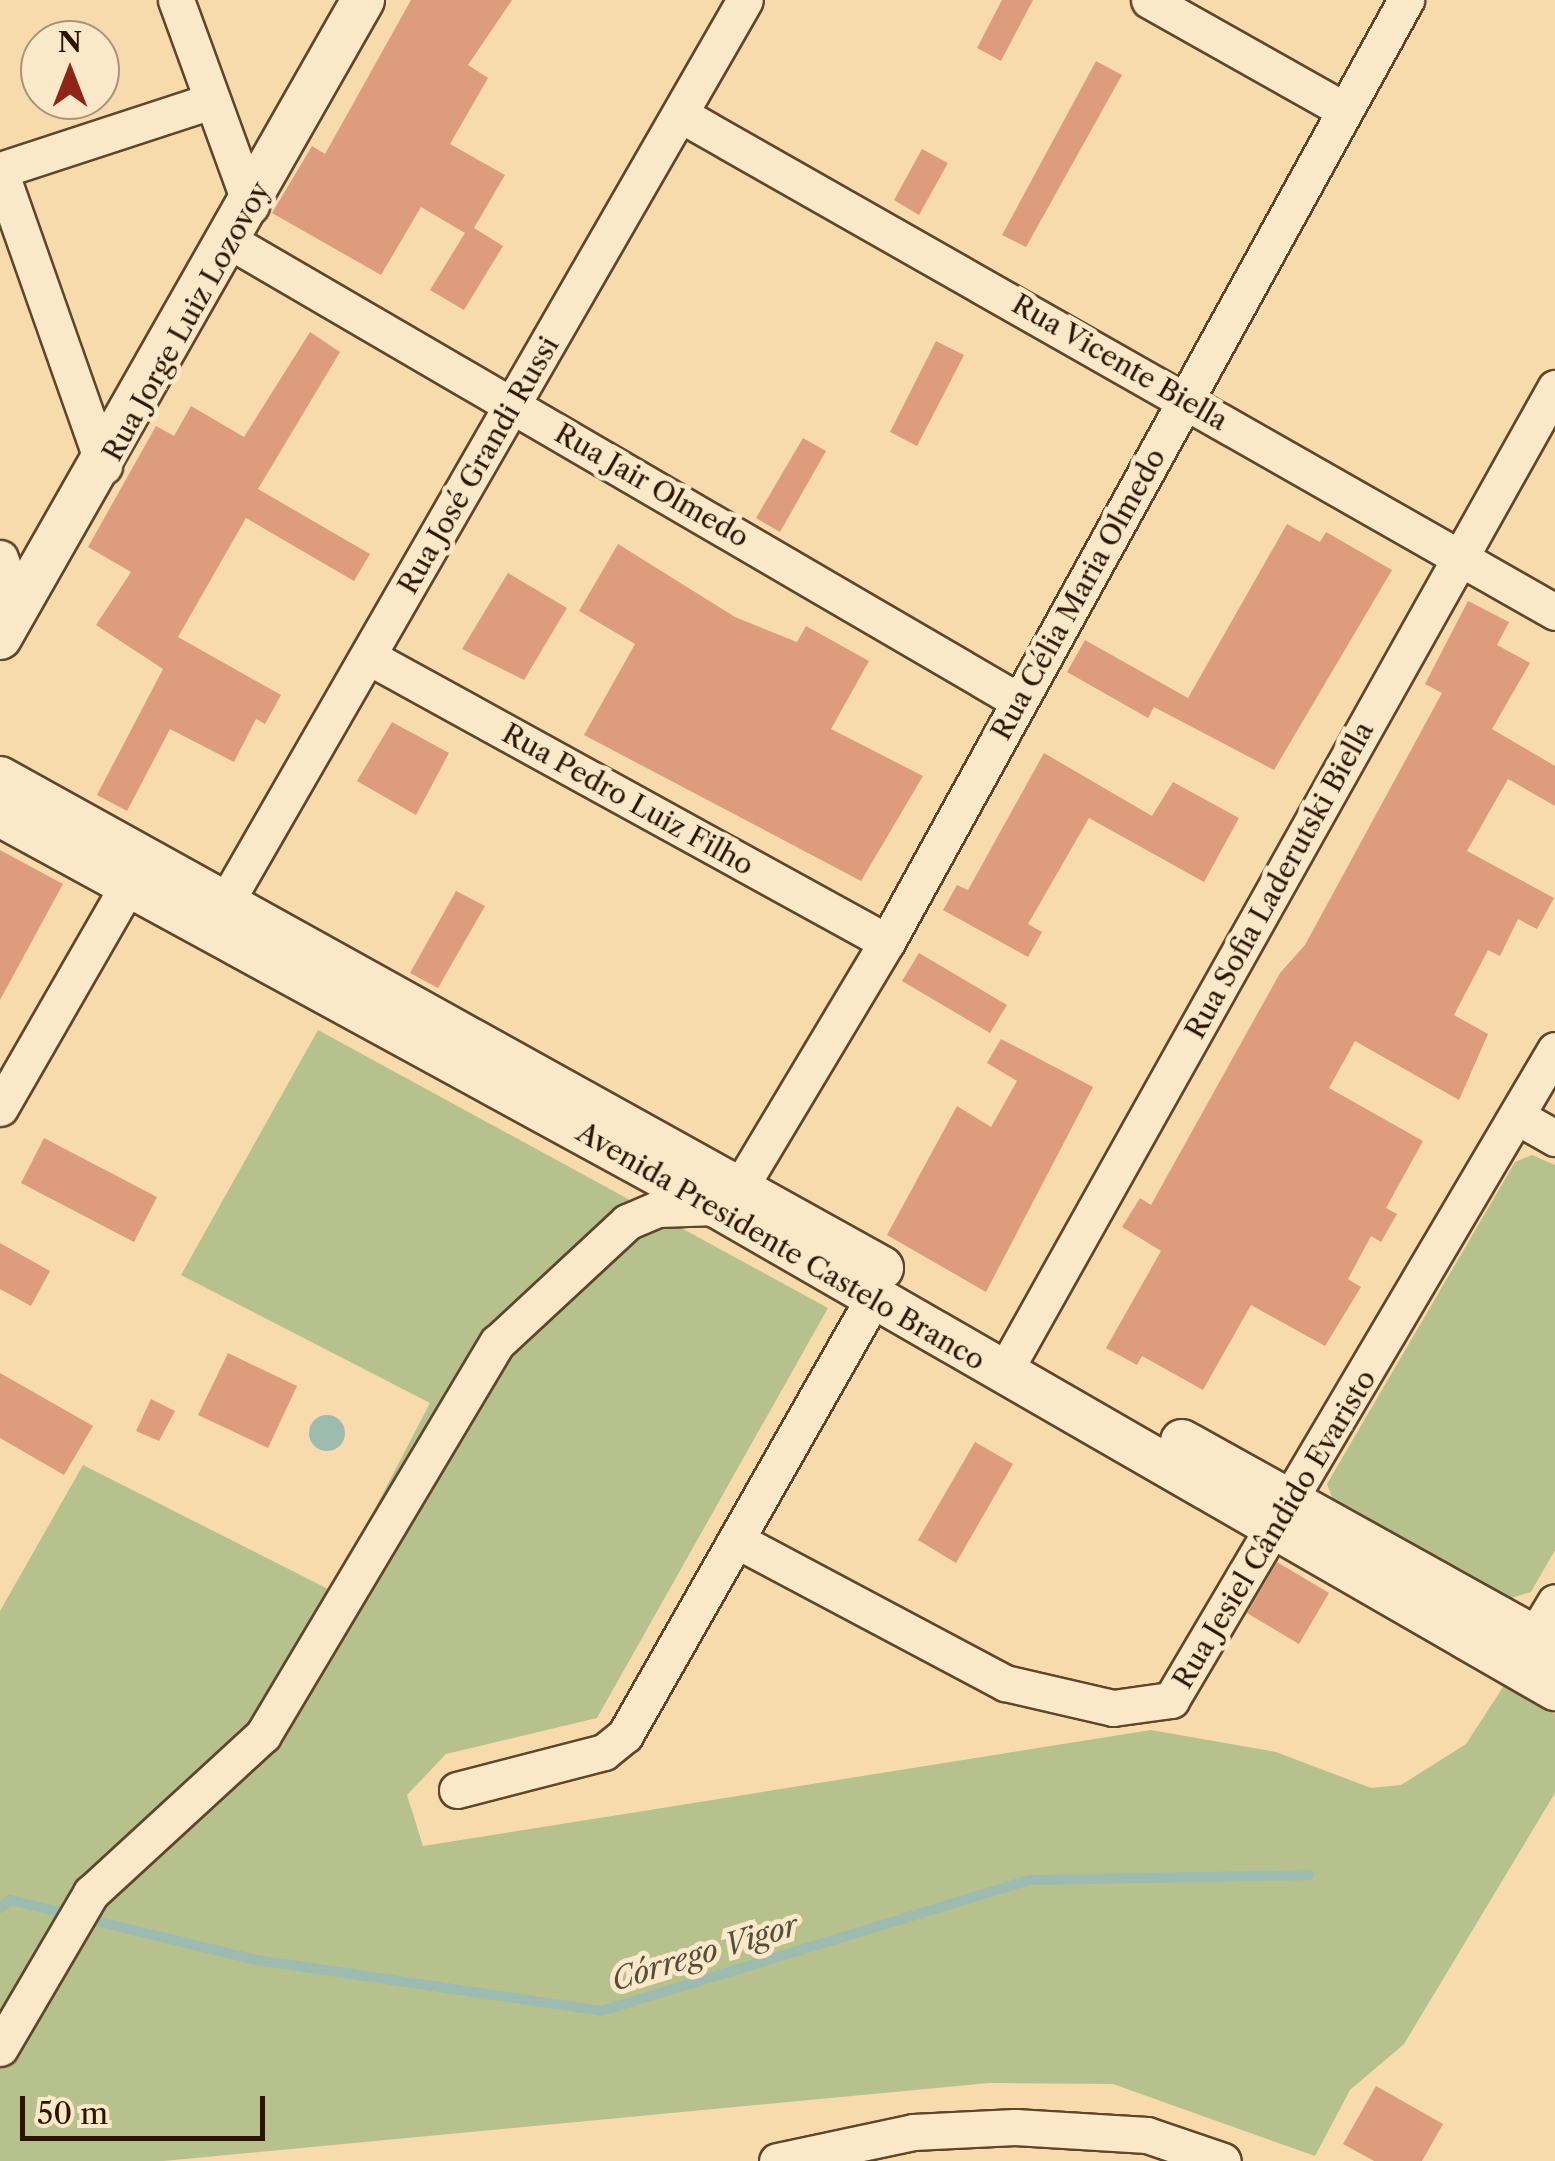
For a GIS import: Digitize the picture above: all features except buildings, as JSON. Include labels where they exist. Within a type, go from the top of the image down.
[{"type":"street","points":[[176,0],[211,100],[242,224]]},
{"type":"street","name":"Rua Jorge Luiz Lozovoy","points":[[9,623],[242,224],[364,0]]},
{"type":"street","name":"Rua José Grandi Russi","points":[[218,915],[512,402],[683,116],[746,0]]},
{"type":"street","points":[[1150,0],[1344,110]]},
{"type":"street","name":"Rua Célia Maria Olmedo","points":[[730,1195],[886,942],[1406,0]]},
{"type":"street","points":[[104,466],[0,170],[211,100]]},
{"type":"street","name":"Rua Vicente Biella","points":[[683,116],[1555,612]]},
{"type":"street","name":"Rua Jair Olmedo","points":[[242,224],[512,402],[1017,700]]},
{"type":"street","name":"Rua Sofia Laderutski Biella","points":[[1011,1361],[1555,388]]},
{"type":"street","points":[[0,558],[9,623]]},
{"type":"street","name":"Rua Pedro Luiz Filho","points":[[368,657],[886,942]]},
{"type":"street","name":"Avenida Presidente Castelo Branco","points":[[0,778],[136,871]]},
{"type":"street","name":"Avenida Presidente Castelo Branco","points":[[0,814],[136,871],[730,1195],[1283,1516],[1540,1638],[1555,1689]]},
{"type":"street","points":[[0,1108],[136,871]]},
{"type":"street","name":"Rua Jesiel Cândido Evaristo","points":[[736,1540],[1004,1683],[1113,1708],[1172,1700],[1555,1050]]},
{"type":"street","points":[[1518,1117],[1555,1138]]},
{"type":"street","points":[[0,2048],[60,1934],[91,1893],[263,1735],[496,1343],[627,1222],[658,1209],[730,1195]]},
{"type":"street","name":"Avenida Presidente Castelo Branco","points":[[730,1195],[874,1297],[1011,1361]]},
{"type":"street","points":[[457,1790],[604,1752],[625,1735],[874,1297]]},
{"type":"street","points":[[777,2161],[904,2147],[1147,2135],[1203,2157]]},
{"type":"green space","points":[[318,1030],[828,1308],[597,1718],[446,1754],[407,1795],[423,1846],[1151,1730],[1276,1752],[1371,1788],[1401,1785],[1466,1744],[1505,1684],[1555,1714],[1555,1793],[1404,2044],[1350,2090],[1315,2156],[1113,2084],[989,2083],[163,2161],[0,2161],[0,1611],[83,1465],[332,1591],[430,1403],[181,1275]]},
{"type":"green space","points":[[1532,1155],[1555,1165],[1555,1550],[1531,1592],[1511,1598],[1335,1505],[1327,1484],[1515,1162]]},
{"type":"shaded area","points":[[327,1415],[340,1420],[345,1433],[340,1446],[327,1451],[314,1446],[309,1433],[314,1420]]},
{"type":"waterway","name":"Córrego Vigor","points":[[0,1908],[10,1900],[257,1960],[601,2011],[1030,1880],[1309,1875]]}]
